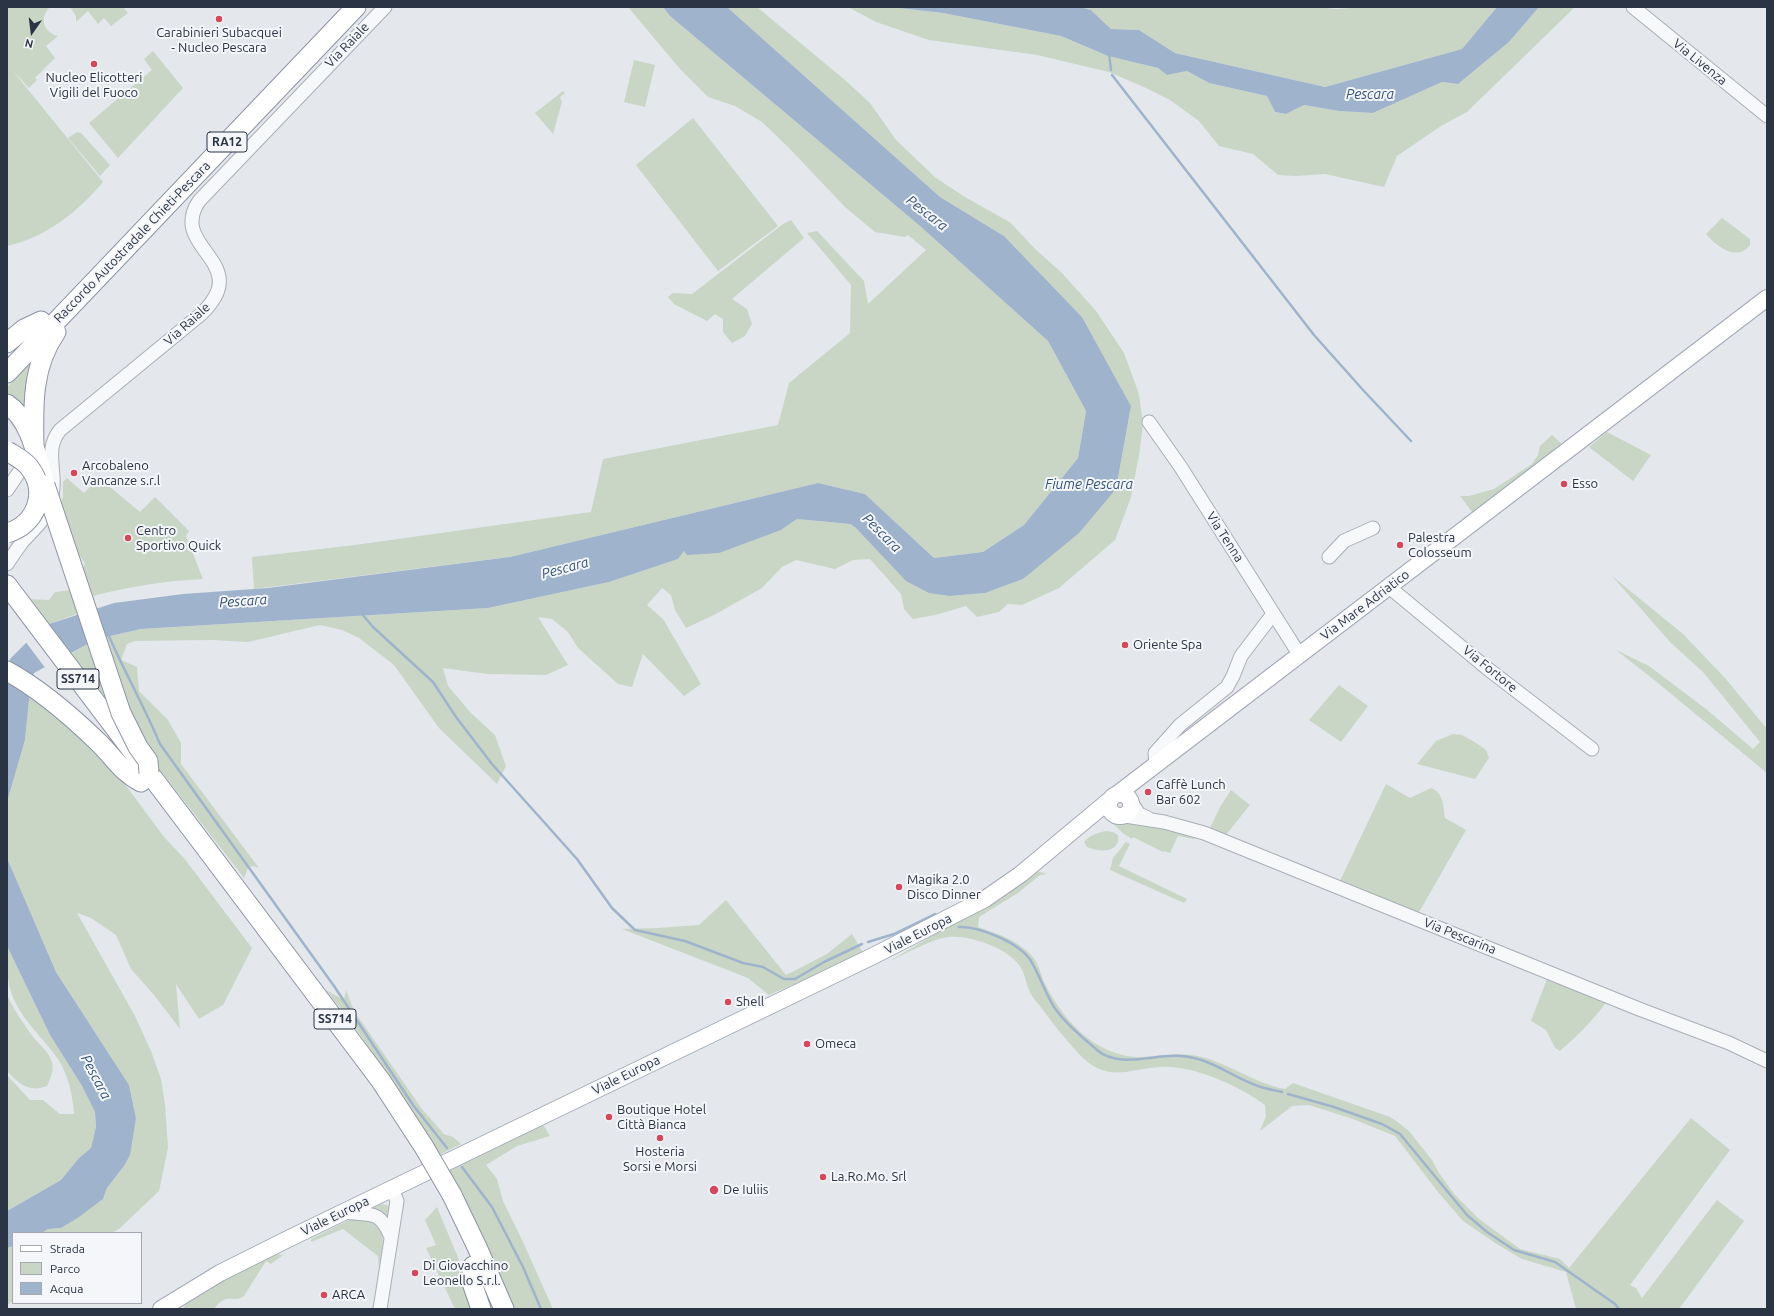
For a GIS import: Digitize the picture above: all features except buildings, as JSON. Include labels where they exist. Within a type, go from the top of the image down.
[{"type":"highway","name":"Raccordo Autostradale Chieti-Pescara","points":[[7,357],[341,7]]},
{"type":"highway","name":"Raccordo Autostradale Chieti-Pescara","points":[[7,374],[356,7]]},
{"type":"highway","points":[[30,454],[36,375],[44,352],[59,328],[62,316]]},
{"type":"highway","points":[[7,343],[24,329],[41,321]]},
{"type":"highway","points":[[7,404],[16,412],[24,423],[30,454],[45,485],[121,713],[138,746],[148,761],[145,778],[129,776],[87,731],[36,690],[7,671]]},
{"type":"highway","points":[[7,451],[29,467],[39,487],[39,495],[35,510],[28,522],[15,537]]},
{"type":"highway","name":"SS714","points":[[7,584],[145,778]]},
{"type":"highway","name":"SS714","points":[[7,605],[145,778],[381,1081],[424,1146],[446,1198],[458,1232],[491,1309]]},
{"type":"highway","name":"SS714","points":[[446,1198],[477,1247],[504,1309]]},
{"type":"highway","points":[[473,1266],[471,1280],[481,1309]]},
{"type":"main road","name":"Via Mare Adriatico","points":[[1122,805],[1138,778],[1299,654],[1630,404],[1652,386],[1682,354],[1695,353],[1767,298]]},
{"type":"main road","name":"Via Mare Adriatico","points":[[1630,404],[1640,388],[1670,367]]},
{"type":"main road","name":"Viale Europa","points":[[161,1309],[226,1270],[342,1212],[873,956],[986,899],[1021,874],[1080,824],[1098,818],[1122,805]]},
{"type":"street","name":"Via Raiale","points":[[7,564],[15,537],[42,521],[48,509],[52,494],[52,442],[60,430],[200,315],[212,303],[216,296],[219,284],[218,271],[192,229],[193,213],[200,201],[385,7]]},
{"type":"street","name":"Via Livenza","points":[[1634,7],[1767,116]]},
{"type":"street","name":"Via Tenna","points":[[1149,422],[1184,473],[1299,654]]},
{"type":"street","points":[[7,490],[30,454]]},
{"type":"street","points":[[7,528],[15,537]]},
{"type":"street","points":[[1329,557],[1344,541],[1373,528]]},
{"type":"street","name":"Via Fortore","points":[[1389,587],[1488,669],[1592,749]]},
{"type":"street","points":[[1156,765],[1155,754],[1180,725],[1227,687],[1241,656],[1273,614]]},
{"type":"street","name":"Via Pescarina","points":[[1122,805],[1151,820],[1194,830],[1224,841],[1632,1007],[1730,1043],[1767,1061]]},
{"type":"street","points":[[380,1309],[396,1201],[392,1189]]},
{"type":"street","points":[[342,1212],[367,1213],[374,1215],[384,1222],[391,1237]]},
{"type":"green space","points":[[7,7],[50,7],[44,16],[44,24],[49,31],[58,36],[46,46],[55,58],[35,78],[37,80],[29,88],[13,71],[103,182],[94,193],[72,213],[48,230],[35,237],[7,246]]},
{"type":"green space","points":[[70,7],[123,7],[128,13],[111,26],[104,18],[98,24],[88,11],[76,22],[76,16]]},
{"type":"green space","points":[[628,7],[663,7],[670,16],[920,226],[1048,341],[1086,411],[1078,458],[1024,525],[983,552],[934,558],[865,494],[818,483],[510,557],[254,589],[252,557],[355,545],[591,512],[603,459],[778,425],[789,383],[850,333],[851,285],[807,233],[817,231],[864,281],[868,304],[926,250],[908,235],[905,237],[875,232],[845,207],[762,122],[735,106],[708,97],[680,69]]},
{"type":"green space","points":[[727,7],[757,7],[845,80],[870,103],[896,140],[936,178],[965,197],[1011,223],[1034,248],[1062,273],[1096,311],[1124,353],[1139,394],[1143,425],[1131,497],[1115,540],[1059,588],[1022,605],[1008,604],[999,612],[977,617],[966,606],[935,615],[913,619],[904,609],[901,594],[870,559],[853,560],[835,569],[796,560],[782,567],[762,588],[714,615],[686,628],[675,610],[671,595],[662,588],[647,605],[663,619],[701,684],[684,696],[643,654],[632,687],[618,684],[578,648],[568,632],[552,619],[538,617],[568,665],[546,675],[488,674],[443,668],[448,686],[471,713],[495,735],[506,766],[497,784],[439,728],[394,665],[359,638],[342,630],[320,625],[248,642],[212,640],[135,641],[127,644],[121,660],[137,667],[139,691],[168,720],[181,743],[181,764],[259,868],[253,866],[248,868],[244,878],[70,654],[97,639],[141,629],[488,608],[609,582],[678,559],[684,551],[781,530],[797,519],[850,524],[950,596],[985,593],[1023,579],[1116,489],[1131,406],[1082,317],[1004,236],[940,197]]},
{"type":"green space","points":[[848,7],[890,7],[943,13],[1061,36],[1108,56],[1158,68],[1167,75],[1187,71],[1209,83],[1267,96],[1275,112],[1286,114],[1304,105],[1339,111],[1373,113],[1442,82],[1458,84],[1509,42],[1539,7],[1575,7],[1467,112],[1441,126],[1397,156],[1384,187],[1325,174],[1296,176],[1278,175],[1253,154],[1219,146],[1199,121],[1170,100],[1109,72],[1037,55],[929,40],[876,22]]},
{"type":"green space","points":[[1080,7],[1314,7],[1337,9],[1365,7],[1497,7],[1462,49],[1325,87],[1175,53],[1139,30],[1111,29],[1091,10]]},
{"type":"green space","points":[[153,51],[183,88],[118,158],[89,123],[152,70],[144,59]]},
{"type":"green space","points":[[634,60],[655,65],[645,107],[624,102]]},
{"type":"green space","points":[[563,91],[565,93],[560,97],[562,102],[553,134],[535,113]]},
{"type":"green space","points":[[693,118],[778,226],[718,271],[636,165]]},
{"type":"green space","points":[[77,132],[81,133],[110,165],[100,176],[68,138]]},
{"type":"green space","points":[[1722,218],[1750,239],[1750,245],[1745,250],[1739,252],[1727,251],[1716,244],[1706,234]]},
{"type":"green space","points":[[791,220],[804,238],[732,299],[747,309],[752,324],[745,336],[732,343],[723,332],[723,319],[715,314],[707,321],[674,304],[668,297],[673,293],[692,294],[783,224]]},
{"type":"green space","points":[[41,353],[30,424],[7,398],[7,387]]},
{"type":"green space","points":[[1607,432],[1651,455],[1633,481],[1589,447]]},
{"type":"green space","points":[[1552,435],[1563,445],[1475,516],[1460,496],[1469,496],[1494,489],[1532,464],[1538,455],[1540,446]]},
{"type":"green space","name":"Centro Sportivo Quick","points":[[67,478],[84,493],[99,478],[140,512],[155,497],[189,531],[186,536],[203,579],[144,585],[86,598],[76,568],[83,568],[85,563],[69,541],[59,509],[63,496],[63,482]]},
{"type":"green space","points":[[1612,576],[1683,634],[1725,678],[1767,729],[1767,773],[1616,650],[1649,666],[1706,709],[1753,749],[1760,742],[1703,672],[1671,643]]},
{"type":"green space","points":[[71,590],[85,611],[49,624],[28,599],[49,600],[55,592]]},
{"type":"green space","points":[[1339,685],[1368,706],[1341,742],[1309,720]]},
{"type":"green space","points":[[30,690],[93,741],[164,837],[184,858],[252,948],[223,1005],[199,1019],[176,984],[180,1029],[154,995],[131,969],[116,935],[91,918],[77,913],[135,1016],[151,1051],[161,1079],[165,1104],[168,1148],[159,1191],[119,1229],[113,1232],[43,1232],[47,1229],[61,1228],[103,1199],[107,1188],[124,1166],[136,1118],[129,1085],[56,972],[7,858],[7,802],[25,740]]},
{"type":"green space","points":[[1453,734],[1462,735],[1486,750],[1489,758],[1475,779],[1417,764],[1436,741]]},
{"type":"green space","points":[[1386,784],[1410,798],[1431,788],[1435,790],[1441,797],[1445,818],[1466,830],[1418,914],[1339,883]]},
{"type":"green space","points":[[1231,790],[1250,805],[1225,836],[1209,830],[1220,807]]},
{"type":"green space","points":[[1121,820],[1196,834],[1194,839],[1178,836],[1170,853],[1163,852],[1133,837],[1132,839],[1110,821]]},
{"type":"green space","points":[[1106,831],[1113,832],[1118,835],[1116,846],[1108,850],[1097,850],[1087,847],[1084,842],[1086,840],[1094,835]]},
{"type":"green space","points":[[1126,842],[1130,844],[1119,866],[1187,899],[1184,903],[1110,870],[1113,858]]},
{"type":"green space","points":[[1033,870],[1047,874],[1040,875],[1018,893],[979,917],[978,927],[1007,938],[1027,951],[1035,959],[1048,990],[1063,1013],[1075,1027],[1101,1047],[1121,1055],[1135,1057],[1179,1054],[1203,1057],[1273,1086],[1285,1089],[1293,1083],[1390,1117],[1409,1131],[1432,1160],[1439,1173],[1455,1195],[1478,1218],[1520,1249],[1560,1259],[1569,1268],[1691,1118],[1730,1150],[1630,1285],[1636,1288],[1642,1298],[1717,1200],[1744,1221],[1679,1309],[1576,1309],[1566,1272],[1522,1259],[1463,1221],[1438,1192],[1395,1136],[1353,1119],[1309,1105],[1292,1106],[1260,1131],[1266,1116],[1265,1105],[1255,1098],[1215,1078],[1186,1069],[1172,1067],[1159,1067],[1128,1072],[1112,1072],[1097,1068],[1087,1062],[1075,1050],[1034,998],[1029,991],[1023,971],[1016,961],[999,949],[979,941],[958,937],[943,938],[918,947],[888,962],[986,904]]},
{"type":"green space","points":[[726,900],[786,975],[827,954],[852,934],[864,954],[769,995],[748,978],[622,929],[699,925]]},
{"type":"green space","points":[[7,946],[50,1035],[82,1086],[95,1112],[96,1128],[91,1148],[79,1158],[61,1180],[7,1211],[7,1075],[30,1100],[43,1100],[60,1114],[74,1114],[69,1085],[62,1065],[23,1016],[11,993],[8,980]]},
{"type":"green space","points":[[1547,979],[1606,1002],[1596,1016],[1560,1051],[1555,1048],[1546,1030],[1531,1021]]},
{"type":"green space","points":[[326,990],[344,1000],[346,990],[354,1011],[422,1109],[444,1134],[453,1137],[461,1144],[437,1156],[371,1050]]},
{"type":"green space","points":[[7,995],[26,1027],[46,1051],[52,1062],[51,1077],[47,1086],[41,1088],[30,1088],[20,1083],[7,1071]]},
{"type":"green space","points":[[535,1126],[544,1126],[550,1136],[517,1146],[486,1165],[497,1179],[503,1201],[553,1309],[511,1309],[447,1172]]},
{"type":"green space","points":[[382,1204],[390,1206],[390,1226],[368,1209]]},
{"type":"green space","points":[[437,1207],[473,1294],[475,1309],[455,1309],[426,1248],[436,1245],[425,1220]]},
{"type":"green space","points":[[360,1217],[375,1223],[382,1232],[383,1244],[379,1269],[378,1256],[343,1229],[311,1242],[311,1239],[353,1218]]},
{"type":"green space","points":[[12,1246],[12,1302],[7,1305],[7,1248]]},
{"type":"green space","points":[[286,1253],[271,1264],[266,1261],[244,1296],[236,1299],[223,1300],[214,1309],[183,1309],[187,1302],[226,1279],[274,1254],[282,1255]]},
{"type":"water","name":"Fiume Pescara","points":[[663,7],[727,7],[940,197],[1004,236],[1082,317],[1131,406],[1116,489],[1079,533],[1023,579],[985,593],[950,596],[929,593],[906,581],[856,528],[850,524],[797,519],[781,530],[719,553],[687,555],[684,551],[678,559],[609,582],[488,608],[141,629],[97,639],[34,673],[30,690],[25,740],[7,802],[7,681],[10,659],[43,626],[114,603],[183,594],[268,588],[510,557],[818,483],[865,494],[934,558],[983,552],[1024,525],[1078,458],[1086,411],[1048,341],[920,226],[670,16]]},
{"type":"water","name":"Pescara","points":[[890,7],[1080,7],[1091,10],[1111,29],[1139,30],[1175,53],[1325,87],[1462,49],[1497,7],[1539,7],[1509,42],[1458,84],[1442,82],[1373,113],[1339,111],[1304,105],[1286,114],[1275,112],[1267,96],[1209,83],[1187,71],[1167,75],[1158,68],[1108,56],[1061,36],[943,13]]},
{"type":"water","points":[[7,858],[56,972],[129,1085],[136,1118],[130,1155],[124,1166],[107,1188],[103,1199],[61,1228],[48,1229],[44,1232],[12,1232],[12,1246],[7,1248],[7,1211],[61,1180],[79,1158],[91,1148],[96,1127],[95,1112],[82,1086],[50,1035],[7,946]]},
{"type":"pier","points":[[42,625],[69,656],[46,669],[25,641]]},
{"type":"waterway","points":[[1109,53],[1111,70]]},
{"type":"waterway","points":[[1112,75],[1314,335],[1411,441]]},
{"type":"waterway","points":[[362,614],[373,627],[433,682],[456,717],[492,764],[577,859],[612,908],[635,930],[685,941],[743,963],[763,967],[784,979],[795,979],[824,962],[862,944]]},
{"type":"waterway","points":[[108,634],[160,744],[334,986],[413,1105],[447,1148]]},
{"type":"waterway","points":[[868,942],[894,934],[935,914]]},
{"type":"waterway","points":[[959,927],[977,929],[998,937],[1009,942],[1026,954],[1058,1013],[1080,1035],[1106,1056],[1126,1060],[1170,1056],[1191,1057],[1211,1064],[1258,1086],[1282,1092]]},
{"type":"waterway","points":[[1288,1094],[1334,1107],[1382,1124],[1400,1134],[1467,1215],[1487,1232],[1514,1250],[1555,1262],[1615,1304],[1619,1309]]},
{"type":"waterway","points":[[462,1167],[492,1207],[523,1267],[541,1309]]},
{"type":"place","name":"Carabinieri Subacquei - Nucleo Pescara","points":[[219,19]]},
{"type":"place","name":"Nucleo Elicotteri Vigili del Fuoco","points":[[94,64]]},
{"type":"place","name":"Arcobaleno Vancanze s.r.l","points":[[74,473]]},
{"type":"place","name":"Esso","points":[[1564,484]]},
{"type":"place","name":"Centro Sportivo Quick","points":[[128,538]]},
{"type":"place","name":"Palestra Colosseum","points":[[1400,545]]},
{"type":"place","name":"Oriente Spa","points":[[1125,645]]},
{"type":"place","name":"Caffè Lunch Bar 602","points":[[1148,792]]},
{"type":"place","name":"Magika 2.0 Disco Dinner","points":[[899,887]]},
{"type":"place","name":"Shell","points":[[728,1002]]},
{"type":"place","name":"Omeca","points":[[807,1044]]},
{"type":"place","name":"Boutique Hotel Città Bianca","points":[[609,1117]]},
{"type":"place","name":"Hosteria Sorsi e Morsi","points":[[660,1138]]},
{"type":"place","name":"La.Ro.Mo. Srl","points":[[823,1177]]},
{"type":"place","name":"De Iuliis","points":[[714,1190]]},
{"type":"place","name":"Di Giovacchino Leonello S.r.l.","points":[[415,1273]]},
{"type":"place","name":"ARCA","points":[[324,1295]]}]
